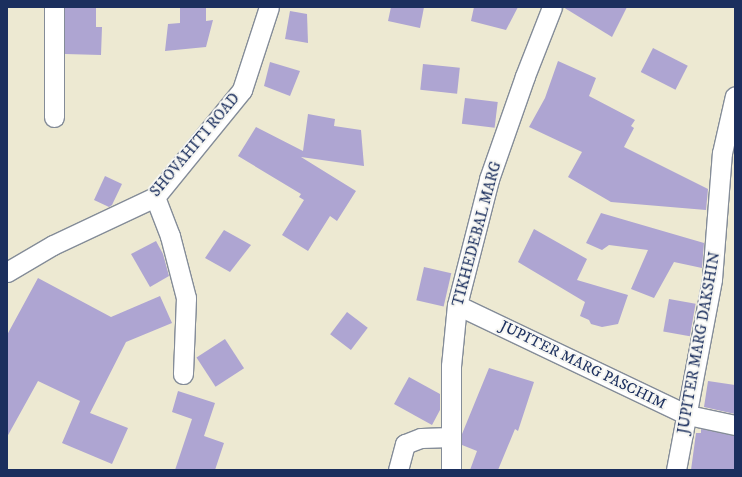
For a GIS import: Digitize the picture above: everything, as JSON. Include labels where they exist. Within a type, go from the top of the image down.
[{"type":"street","points":[[54,7],[54,117]]},
{"type":"street","name":"SHOVAHITI ROAD","points":[[8,271],[53,244],[155,197],[242,90],[269,7]]},
{"type":"street","name":"TIKHEDEBAL MARG","points":[[451,470],[451,366],[457,305],[490,180],[525,76],[552,7]]},
{"type":"street","name":"JUPITER MARG DAKSHIN","points":[[676,470],[688,415],[712,279],[722,153],[735,96]]},
{"type":"street","points":[[155,197],[170,236],[186,298],[183,374]]},
{"type":"street","name":"JUPITER MARG PASCHIM","points":[[457,305],[688,415],[735,425]]},
{"type":"street","points":[[398,470],[405,444],[422,438],[451,437]]},
{"type":"building","points":[[65,7],[96,7],[96,27],[102,27],[101,55],[65,54]]},
{"type":"building","points":[[180,7],[206,7],[206,21],[213,20],[206,47],[165,51],[168,24],[180,23]]},
{"type":"building","points":[[391,7],[424,7],[420,28],[388,21]]},
{"type":"building","points":[[474,7],[518,7],[506,30],[471,21]]},
{"type":"building","points":[[563,7],[627,7],[612,37]]},
{"type":"building","points":[[290,11],[307,14],[308,43],[285,39]]},
{"type":"building","points":[[653,48],[688,66],[675,90],[641,72]]},
{"type":"building","points":[[558,61],[596,78],[589,96],[635,120],[631,126],[634,128],[624,147],[708,189],[706,210],[611,202],[568,177],[582,152],[529,127],[545,98]]},
{"type":"building","points":[[270,62],[300,71],[290,96],[264,86]]},
{"type":"building","points":[[423,64],[460,68],[457,94],[420,90]]},
{"type":"building","points":[[465,98],[498,102],[495,128],[462,124]]},
{"type":"building","points":[[308,114],[335,119],[334,126],[361,130],[364,166],[301,157],[356,191],[337,221],[330,216],[308,251],[282,235],[304,200],[299,197],[301,194],[238,156],[256,127],[303,151]]},
{"type":"building","points":[[105,176],[122,184],[112,205],[109,207],[94,200]]},
{"type":"building","points":[[601,213],[704,243],[702,268],[674,262],[654,298],[631,289],[648,250],[609,245],[602,250],[586,243]]},
{"type":"building","points":[[534,229],[587,259],[577,280],[628,295],[618,324],[602,327],[591,324],[589,320],[580,316],[585,302],[518,262]]},
{"type":"building","points":[[224,230],[251,245],[230,272],[205,258]]},
{"type":"building","points":[[156,241],[163,254],[169,276],[150,287],[131,254]]},
{"type":"building","points":[[424,267],[451,273],[444,306],[416,300]]},
{"type":"building","points":[[38,278],[111,317],[160,296],[172,323],[126,342],[90,413],[128,428],[112,464],[62,443],[80,401],[38,381],[7,437],[7,335]]},
{"type":"building","points":[[669,299],[696,304],[690,336],[663,331]]},
{"type":"building","points":[[347,312],[368,328],[351,350],[330,334]]},
{"type":"building","points":[[225,339],[244,368],[216,387],[196,358]]},
{"type":"building","points":[[489,368],[534,382],[518,431],[515,429],[498,470],[470,470],[477,451],[462,445],[462,434]]},
{"type":"building","points":[[409,377],[440,394],[440,410],[432,425],[394,404]]},
{"type":"building","points":[[708,381],[735,385],[735,414],[704,407]]},
{"type":"building","points":[[178,391],[215,403],[204,436],[224,443],[215,470],[175,470],[192,419],[172,412]]},
{"type":"building","points":[[701,429],[735,436],[735,470],[691,470],[696,433],[701,433]]}]
